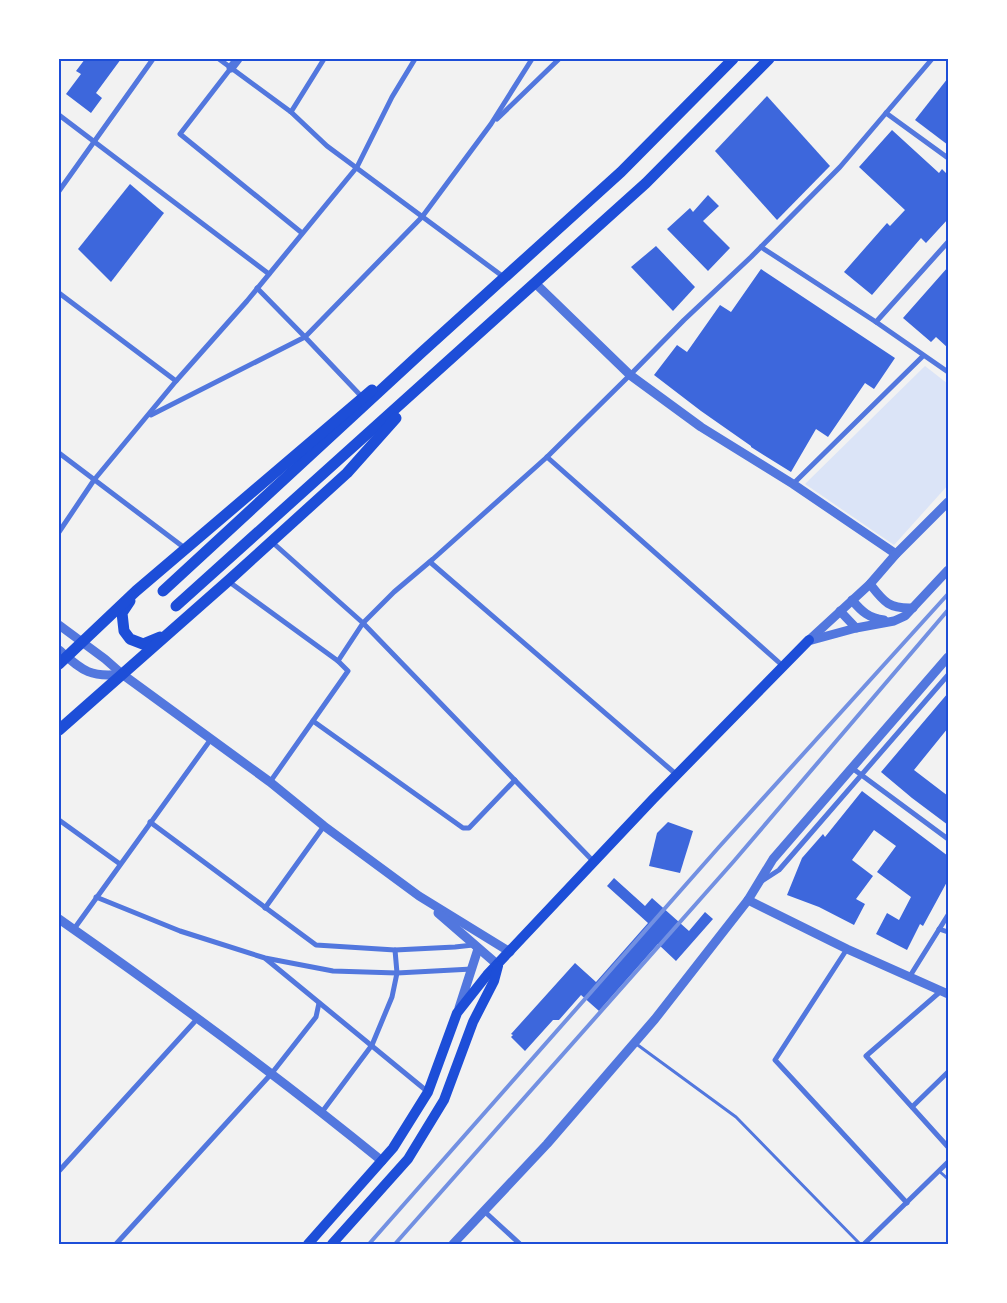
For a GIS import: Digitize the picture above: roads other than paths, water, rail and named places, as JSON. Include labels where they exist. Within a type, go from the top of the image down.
[{"type":"highway","points":[[163,592],[421,353],[621,172],[732,59]]},
{"type":"highway","points":[[176,606],[646,183],[770,59]]},
{"type":"highway","points":[[61,657],[362,397],[421,353]]},
{"type":"highway","points":[[59,730],[228,581],[346,473],[436,374]]},
{"type":"highway","points":[[136,591],[122,613],[124,631],[130,639],[142,644],[168,634]]},
{"type":"main road","points":[[308,1244],[394,1148],[428,1092],[457,1013],[487,975],[593,861],[810,640]]},
{"type":"main road","points":[[332,1244],[408,1159],[444,1100],[473,1022],[494,981],[498,965]]},
{"type":"street","points":[[59,190],[153,59]]},
{"type":"street","points":[[219,59],[291,112],[327,146],[506,278]]},
{"type":"street","points":[[238,59],[180,134],[302,233]]},
{"type":"street","points":[[291,112],[324,59]]},
{"type":"street","points":[[59,532],[94,480],[149,416],[176,381],[247,301],[357,167],[392,97],[415,59]]},
{"type":"street","points":[[149,416],[305,337],[422,217],[491,124],[532,59]]},
{"type":"street","points":[[491,124],[559,59]]},
{"type":"street","points":[[338,661],[362,623],[394,592],[546,457],[840,167],[932,59]]},
{"type":"street","points":[[886,113],[948,158]]},
{"type":"street","points":[[59,115],[269,274]]},
{"type":"street","points":[[876,322],[948,242]]},
{"type":"street","points":[[761,247],[876,322],[948,372]]},
{"type":"street","points":[[535,283],[630,375],[701,427],[794,484],[896,554]]},
{"type":"street","points":[[257,288],[362,397]]},
{"type":"street","points":[[59,293],[176,381]]},
{"type":"street","points":[[794,484],[923,356]]},
{"type":"street","points":[[59,454],[186,549]]},
{"type":"street","points":[[546,457],[783,666]]},
{"type":"street","points":[[810,640],[870,584],[896,554],[948,502]]},
{"type":"street","points":[[271,541],[362,623],[593,861]]},
{"type":"street","points":[[430,562],[677,775]]},
{"type":"street","points":[[810,640],[856,628],[894,621],[905,616],[948,570]]},
{"type":"street","points":[[228,581],[338,661],[348,671],[270,782]]},
{"type":"street","points":[[870,584],[880,598],[891,606],[900,609],[913,608]]},
{"type":"street","points":[[852,600],[862,612],[872,618],[894,621]]},
{"type":"street","points":[[840,611],[856,628]]},
{"type":"street","points":[[59,625],[419,896],[510,952]]},
{"type":"street","points":[[61,657],[85,671],[103,676],[122,674]]},
{"type":"street","points":[[453,1244],[547,1144],[655,1019],[748,900],[773,859],[948,657]]},
{"type":"street","points":[[759,882],[779,870],[948,674]]},
{"type":"street","points":[[313,720],[462,828],[469,828],[515,780]]},
{"type":"street","points":[[74,929],[211,739]]},
{"type":"street","points":[[852,768],[948,839]]},
{"type":"street","points":[[59,820],[120,864]]},
{"type":"street","points":[[150,822],[316,945],[395,950],[476,947]]},
{"type":"street","points":[[266,908],[324,826]]},
{"type":"street","points":[[419,896],[498,965]]},
{"type":"street","points":[[96,898],[180,932],[265,958],[333,971],[398,973],[472,969]]},
{"type":"street","points":[[748,900],[847,949],[945,992],[866,1056],[948,1147]]},
{"type":"street","points":[[910,976],[948,915]]},
{"type":"street","points":[[59,918],[272,1073],[382,1161]]},
{"type":"street","points":[[939,929],[948,932]]},
{"type":"street","points":[[457,1013],[472,969],[476,947]]},
{"type":"street","points":[[847,949],[775,1060],[907,1202]]},
{"type":"street","points":[[322,1112],[372,1045],[392,997],[398,973],[395,950]]},
{"type":"street","points":[[265,958],[428,1092]]},
{"type":"street","points":[[116,1244],[272,1073],[316,1017],[319,1003]]},
{"type":"street","points":[[59,1171],[198,1018]]},
{"type":"street","points":[[912,1107],[948,1072]]},
{"type":"street","points":[[864,1244],[948,1162]]},
{"type":"street","points":[[484,1212],[520,1244]]},
{"type":"lane","points":[[634,1043],[736,1117],[860,1244]]},
{"type":"lane","points":[[939,1171],[948,1179]]},
{"type":"railway","points":[[369,1244],[719,847],[948,594]]},
{"type":"railway","points":[[395,1244],[734,861],[948,610]]}]
